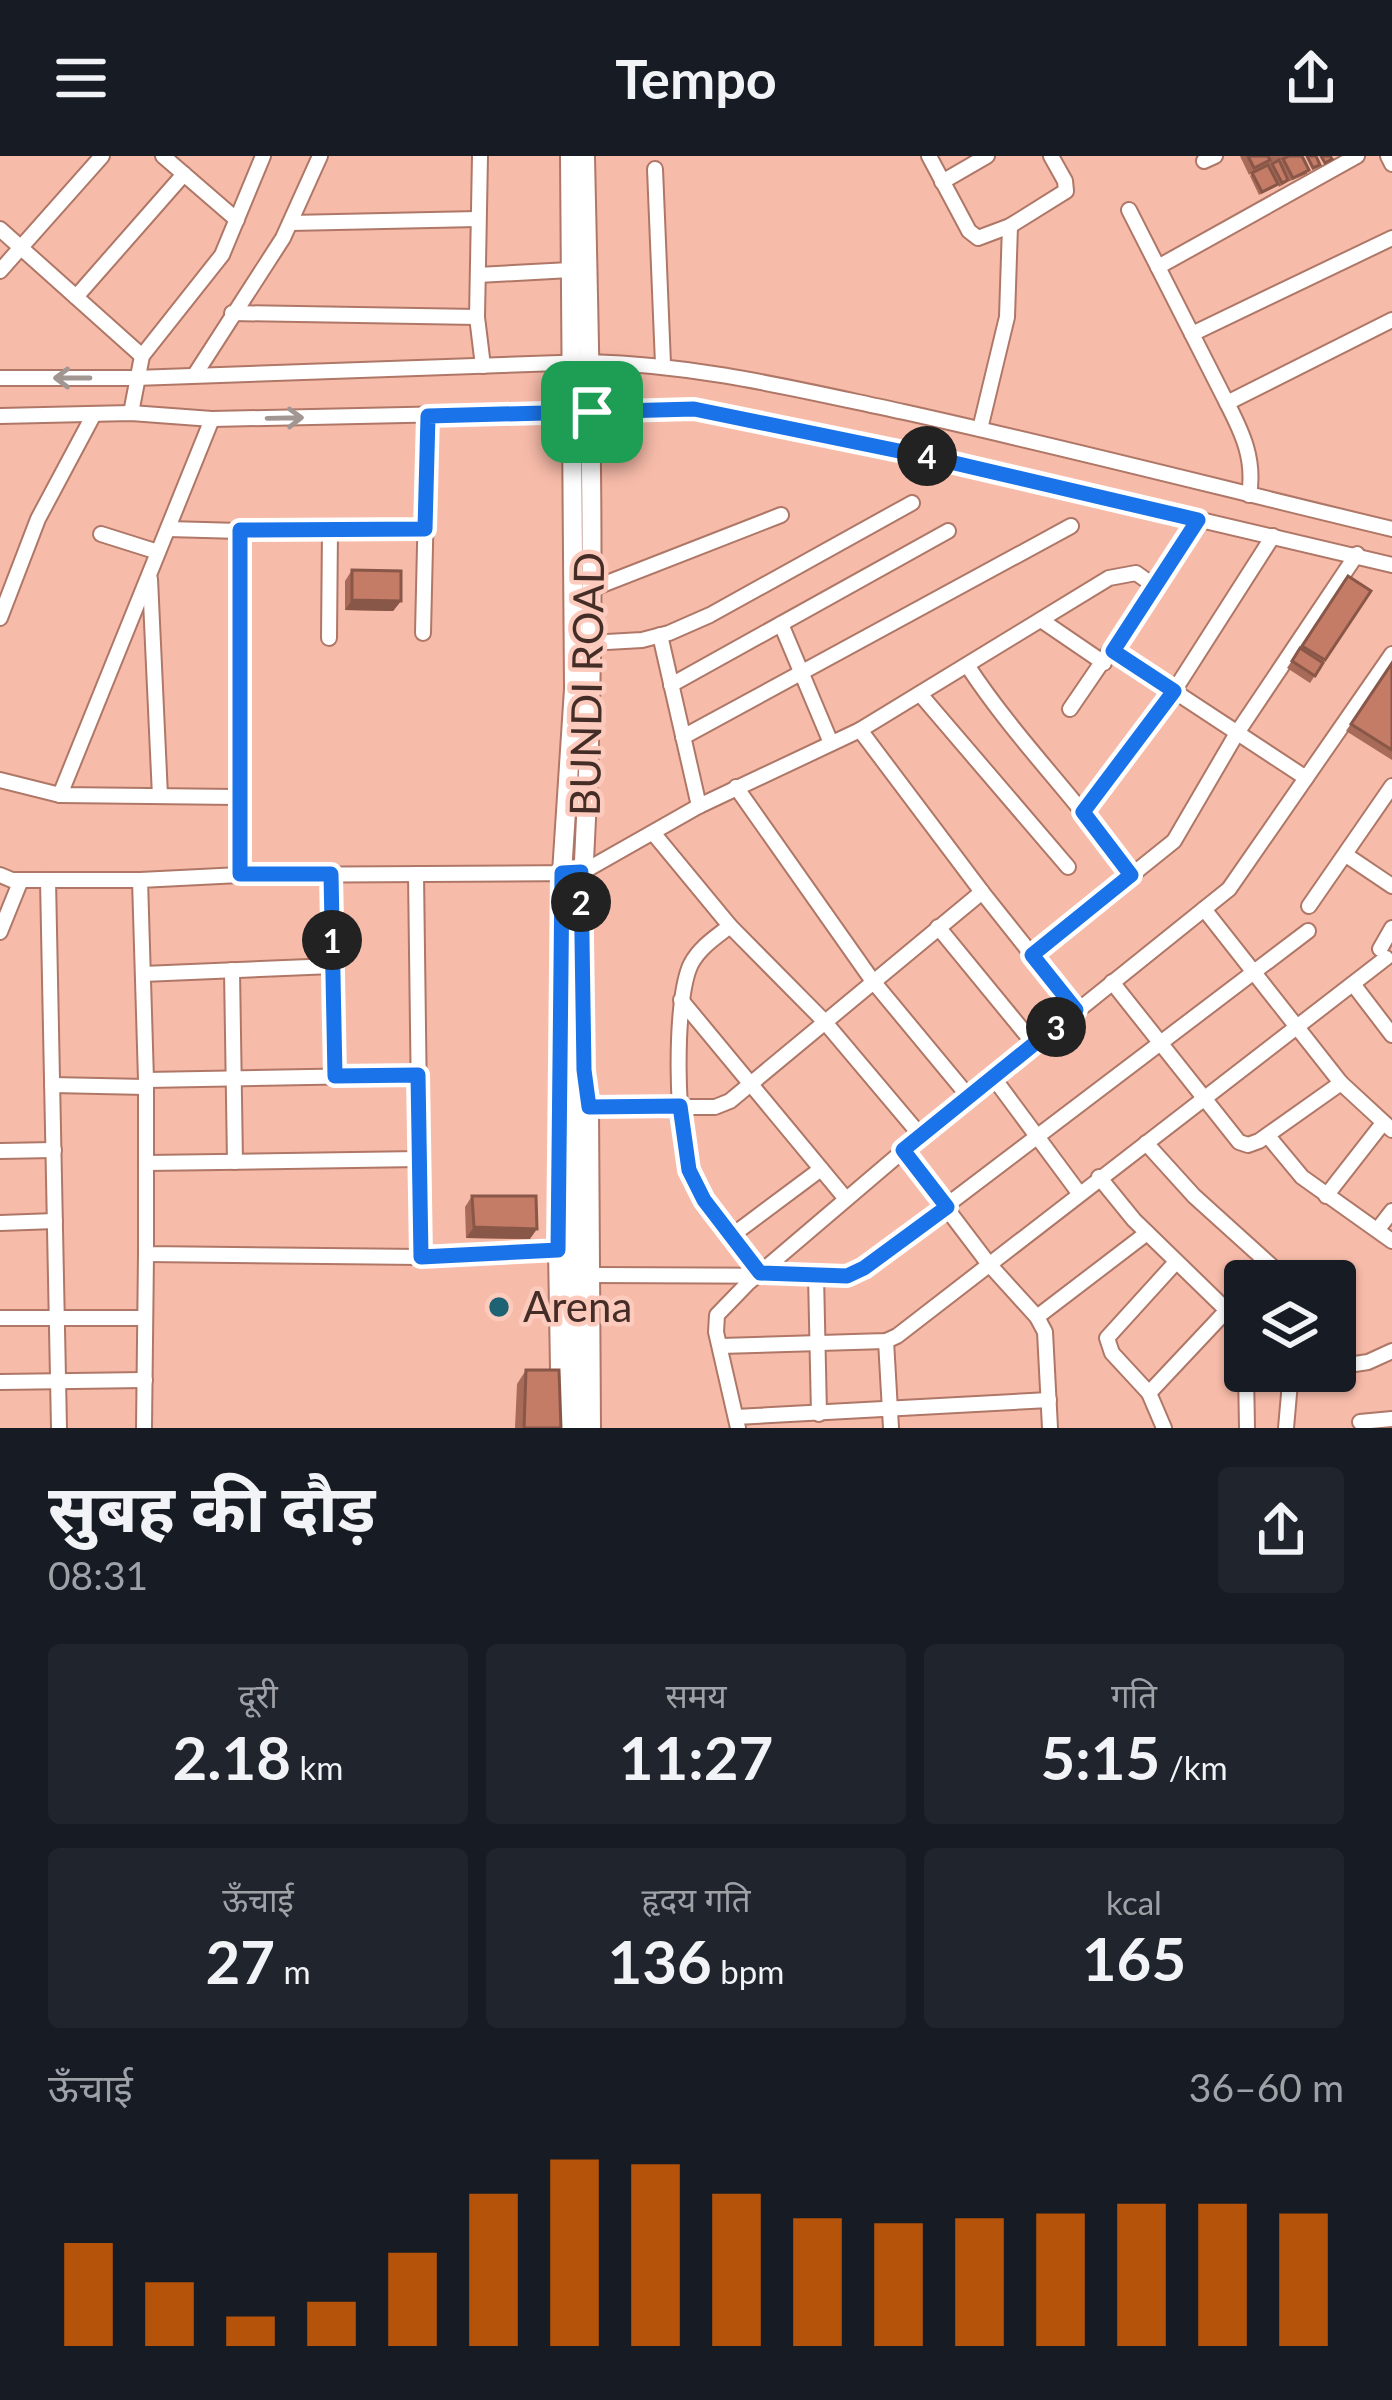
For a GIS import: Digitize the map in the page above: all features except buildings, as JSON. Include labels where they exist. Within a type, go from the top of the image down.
[{"type":"main road","name":"BUNDI ROAD","points":[[570,156],[570,270],[580,363],[590,590],[589,741],[572,873],[584,1070],[581,1109],[591,1275],[591,1428]]},
{"type":"main road","name":"BUNDI ROAD","points":[[580,363],[585,156]]},
{"type":"main road","name":"BUNDI ROAD","points":[[561,1428],[558,1250],[582,411]]},
{"type":"main road","points":[[574,1428],[581,1109]]},
{"type":"street","points":[[0,272],[102,156]]},
{"type":"street","points":[[163,156],[236,220]]},
{"type":"street","points":[[131,413],[142,356],[222,255],[262,156]]},
{"type":"street","points":[[196,374],[290,223],[320,156]]},
{"type":"street","points":[[480,156],[477,317],[483,366]]},
{"type":"street","points":[[928,156],[969,231],[978,238],[1010,226],[1066,191],[1051,156]]},
{"type":"street","points":[[942,182],[987,156]]},
{"type":"street","points":[[1158,267],[1358,156]]},
{"type":"street","points":[[655,169],[663,364]]},
{"type":"street","points":[[76,297],[184,174]]},
{"type":"street","points":[[1129,210],[1227,403],[1253,470],[1249,495]]},
{"type":"street","points":[[290,223],[478,219]]},
{"type":"street","points":[[980,429],[1007,317],[1010,226]]},
{"type":"street","points":[[0,229],[142,356]]},
{"type":"street","points":[[1192,334],[1392,238]]},
{"type":"street","points":[[478,275],[570,270]]},
{"type":"street","points":[[232,313],[477,317]]},
{"type":"street","points":[[1227,403],[1392,320]]},
{"type":"street","points":[[0,378],[663,364],[980,429],[1392,529]]},
{"type":"street","points":[[0,416],[428,416],[694,409],[1392,565]]},
{"type":"street","points":[[0,618],[38,519],[94,414]]},
{"type":"street","points":[[423,633],[428,416]]},
{"type":"street","points":[[60,795],[212,418]]},
{"type":"street","points":[[589,643],[660,635],[710,615],[912,503]]},
{"type":"street","points":[[590,590],[781,515]]},
{"type":"street","points":[[1070,709],[1198,520]]},
{"type":"street","points":[[683,737],[1071,526]]},
{"type":"street","points":[[168,529],[425,529]]},
{"type":"street","points":[[240,530],[240,874]]},
{"type":"street","points":[[329,638],[330,530]]},
{"type":"street","points":[[671,685],[948,531]]},
{"type":"street","points":[[101,534],[158,551]]},
{"type":"street","points":[[1083,812],[1174,691],[1273,536]]},
{"type":"street","points":[[1032,955],[1174,841],[1237,733],[1357,554]]},
{"type":"street","points":[[0,560],[19,569]]},
{"type":"street","points":[[0,875],[21,880],[140,880],[240,874],[572,873],[736,787],[860,730],[1124,573],[1136,574],[1156,587]]},
{"type":"street","points":[[149,574],[160,796]]},
{"type":"street","points":[[1041,620],[1174,691],[1306,778]]},
{"type":"street","points":[[781,624],[831,743]]},
{"type":"street","points":[[660,635],[699,806]]},
{"type":"street","points":[[1049,1400],[737,1422],[717,1315],[903,1150],[1229,889],[1392,654]]},
{"type":"street","points":[[967,665],[996,709],[1131,875]]},
{"type":"street","points":[[920,694],[1068,867]]},
{"type":"street","points":[[860,730],[1076,1010]]},
{"type":"street","points":[[0,780],[60,795],[237,797]]},
{"type":"street","points":[[736,787],[872,980],[969,1097]]},
{"type":"street","points":[[1309,906],[1391,790]]},
{"type":"street","points":[[654,834],[730,926],[824,1021],[922,1136]]},
{"type":"street","points":[[1346,855],[1392,886]]},
{"type":"street","points":[[331,874],[335,1076]]},
{"type":"street","points":[[416,874],[421,1257]]},
{"type":"street","points":[[0,932],[21,880]]},
{"type":"street","points":[[48,880],[59,1428]]},
{"type":"street","points":[[140,880],[146,1083],[144,1428]]},
{"type":"street","points":[[581,1109],[716,1107],[730,1101],[982,892]]},
{"type":"street","points":[[1204,909],[1341,1083],[1387,1126],[1326,1196]]},
{"type":"street","points":[[730,926],[689,967],[681,1000],[680,1106],[689,1170],[730,1238],[760,1273]]},
{"type":"street","points":[[938,928],[1034,1044]]},
{"type":"street","points":[[720,1346],[886,1341],[897,1336],[1353,984],[1383,953],[1392,928]]},
{"type":"street","points":[[591,1275],[847,1276],[864,1268],[1308,931]]},
{"type":"street","points":[[143,974],[333,966]]},
{"type":"street","points":[[232,970],[235,1162]]},
{"type":"street","points":[[1112,982],[1239,1142],[1248,1145],[1268,1136],[1341,1083]]},
{"type":"street","points":[[1353,984],[1392,1035]]},
{"type":"street","points":[[681,1000],[846,1199]]},
{"type":"street","points":[[52,1084],[418,1075]]},
{"type":"street","points":[[993,1077],[1078,1193]]},
{"type":"street","points":[[1268,1136],[1302,1177],[1392,1241]]},
{"type":"street","points":[[1146,1143],[1194,1196],[1265,1260]]},
{"type":"street","points":[[0,1151],[54,1150]]},
{"type":"street","points":[[903,1150],[988,1263],[1037,1317],[1048,1348],[1050,1428]]},
{"type":"street","points":[[146,1163],[420,1159]]},
{"type":"street","points":[[730,1238],[821,1169]]},
{"type":"street","points":[[1099,1178],[1147,1233],[1224,1306]]},
{"type":"street","points":[[1378,1229],[1392,1211]]},
{"type":"street","points":[[0,1223],[55,1221]]},
{"type":"street","points":[[1037,1317],[1147,1233]]},
{"type":"street","points":[[146,1254],[421,1257],[558,1250]]},
{"type":"street","points":[[1164,1428],[1149,1393],[1112,1353],[1107,1338],[1176,1262]]},
{"type":"street","points":[[816,1275],[819,1414]]},
{"type":"street","points":[[1149,1393],[1224,1314]]},
{"type":"street","points":[[0,1318],[146,1318]]},
{"type":"street","points":[[886,1341],[892,1428]]},
{"type":"street","points":[[1356,1363],[1392,1351]]},
{"type":"street","points":[[0,1382],[145,1380]]},
{"type":"street","points":[[1246,1392],[1247,1428]]},
{"type":"street","points":[[1286,1428],[1289,1392]]},
{"type":"street","points":[[1360,1422],[1392,1419]]},
{"type":"place","name":"Arena","points":[[499,1307]]},
{"type":"route","points":[[694,409],[721,413],[1198,520],[1113,651],[1174,691],[1083,812],[1131,875],[1032,955],[1076,1010],[903,1150],[947,1207],[847,1276],[760,1273],[730,1238],[689,1170],[680,1106],[589,1107],[584,1070],[581,872],[562,873],[558,1250],[421,1257],[418,1075],[335,1076],[331,874],[240,874],[240,530],[425,529],[428,416],[592,412],[694,409]]}]
